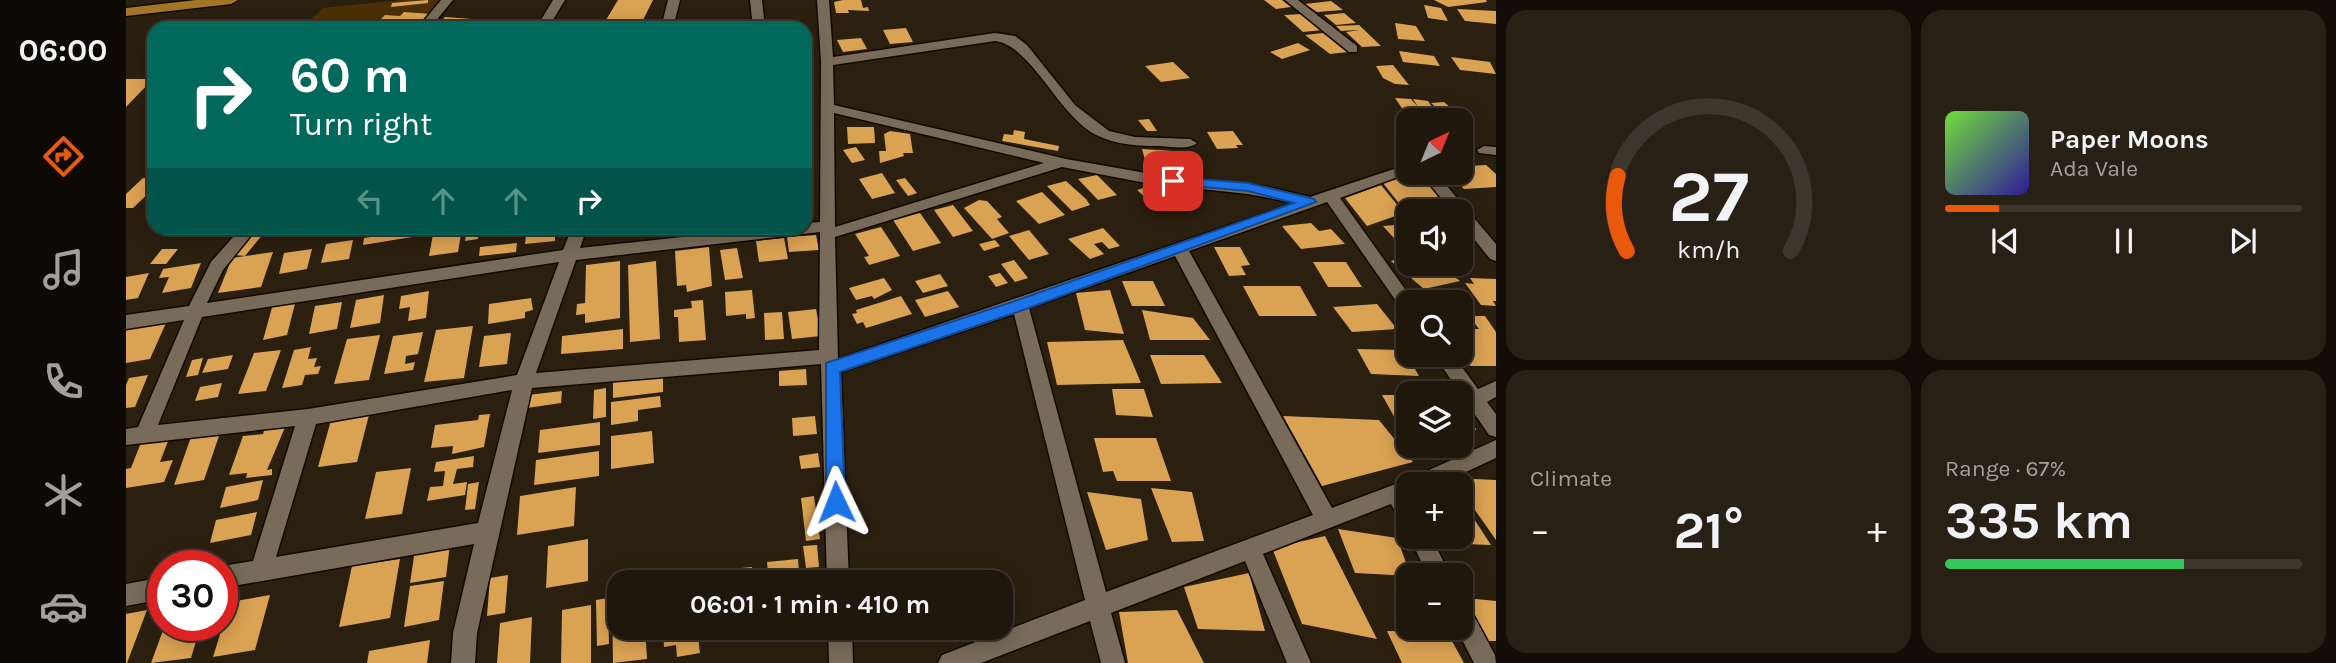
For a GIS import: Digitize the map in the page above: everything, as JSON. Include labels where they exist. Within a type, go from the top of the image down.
[{"type":"main road","points":[[126,4],[170,0]]},
{"type":"main road","points":[[126,12],[232,0]]},
{"type":"street","points":[[430,21],[447,0]]},
{"type":"street","points":[[546,21],[559,0]]},
{"type":"street","points":[[669,21],[674,0]]},
{"type":"street","points":[[756,0],[758,21]]},
{"type":"street","points":[[824,0],[830,362],[838,570]]},
{"type":"street","points":[[1292,0],[1353,49]]},
{"type":"street","points":[[827,62],[995,37],[1011,39],[1024,48],[1087,123],[1105,135],[1130,140],[1189,143]]},
{"type":"street","points":[[827,107],[1148,179],[1248,187],[1309,202]]},
{"type":"street","points":[[812,232],[829,230],[1063,162]]},
{"type":"street","points":[[126,437],[308,417],[524,381],[830,362],[1020,305],[1396,172]]},
{"type":"street","points":[[1330,195],[1397,290]]},
{"type":"street","points":[[1473,227],[1496,255]]},
{"type":"street","points":[[145,434],[194,310],[217,266],[243,235]]},
{"type":"street","points":[[463,663],[465,633],[524,381],[576,235]]},
{"type":"street","points":[[126,322],[569,255],[777,235]]},
{"type":"street","points":[[1179,248],[1326,518]]},
{"type":"street","points":[[1020,305],[1113,663]]},
{"type":"street","points":[[1451,367],[1496,429]]},
{"type":"street","points":[[1474,399],[1496,389]]},
{"type":"street","points":[[261,570],[308,417]]},
{"type":"street","points":[[1445,472],[1496,449]]},
{"type":"street","points":[[960,661],[1097,605],[1396,493]]},
{"type":"street","points":[[238,574],[487,532]]},
{"type":"street","points":[[1250,548],[1299,663]]},
{"type":"street","points":[[126,594],[147,591]]},
{"type":"street","points":[[1473,637],[1487,663]]},
{"type":"street","points":[[840,640],[841,663]]},
{"type":"shaded area","points":[[402,0],[443,0],[424,21],[309,21],[323,8]]},
{"type":"building","points":[[428,0],[428,3],[391,7],[392,3]]},
{"type":"building","points":[[618,0],[653,0],[642,21],[606,20]]},
{"type":"building","points":[[861,0],[863,8],[868,7],[869,11],[848,10],[849,13],[836,13],[834,2]]},
{"type":"building","points":[[1264,0],[1282,0],[1291,7],[1276,9]]},
{"type":"building","points":[[1434,0],[1486,0],[1487,2],[1448,7]]},
{"type":"building","points":[[1331,1],[1343,10],[1317,12],[1305,4]]},
{"type":"building","points":[[1424,5],[1441,8],[1448,21],[1428,18]]},
{"type":"building","points":[[1457,9],[1496,11],[1496,24],[1465,21]]},
{"type":"building","points":[[404,12],[430,14],[424,21],[379,21],[385,15],[400,16]]},
{"type":"building","points":[[1344,13],[1356,23],[1336,25],[1324,15]]},
{"type":"building","points":[[1303,14],[1323,30],[1303,32],[1284,15]]},
{"type":"building","points":[[445,17],[486,20],[485,21],[441,21]]},
{"type":"building","points":[[1395,23],[1416,26],[1425,41],[1398,39]]},
{"type":"building","points":[[1359,25],[1381,46],[1362,47],[1346,32],[1359,30],[1341,31],[1336,26]]},
{"type":"building","points":[[906,28],[913,42],[890,44],[883,30]]},
{"type":"building","points":[[1323,33],[1348,52],[1330,54],[1305,35]]},
{"type":"building","points":[[861,38],[867,49],[843,52],[837,40]]},
{"type":"building","points":[[1298,43],[1310,50],[1282,59],[1270,52]]},
{"type":"building","points":[[1399,51],[1434,56],[1440,66],[1403,62]]},
{"type":"building","points":[[1451,57],[1490,62],[1496,74],[1460,70]]},
{"type":"building","points":[[1173,62],[1190,78],[1161,82],[1145,66]]},
{"type":"building","points":[[1393,65],[1409,85],[1395,84],[1383,78],[1376,66]]},
{"type":"building","points":[[126,79],[147,79],[147,85],[126,107]]},
{"type":"building","points":[[1395,98],[1411,99],[1418,107],[1413,99],[1428,101],[1433,108],[1402,108]]},
{"type":"building","points":[[1444,102],[1451,108],[1436,108],[1431,103]]},
{"type":"building","points":[[1149,119],[1157,131],[1147,131],[1138,120]]},
{"type":"building","points":[[847,127],[874,127],[875,143],[848,144]]},
{"type":"building","points":[[1014,130],[1025,132],[1024,139],[1059,146],[1058,151],[1002,141],[1004,134],[1013,135]]},
{"type":"building","points":[[890,131],[910,134],[913,153],[903,153],[904,156],[880,163],[879,151],[886,151],[884,134]]},
{"type":"building","points":[[1233,131],[1243,145],[1236,145],[1238,148],[1217,149],[1207,132]]},
{"type":"building","points":[[856,147],[865,160],[852,163],[843,150]]},
{"type":"building","points":[[1142,149],[1188,152],[1195,169],[1147,167]]},
{"type":"building","points":[[1486,165],[1496,174],[1496,187],[1464,189],[1461,186],[1474,186],[1474,166]]},
{"type":"building","points":[[882,173],[895,193],[872,199],[859,179]]},
{"type":"building","points":[[1097,175],[1117,195],[1098,200],[1078,179]]},
{"type":"building","points":[[143,178],[147,178],[147,195],[133,208],[126,208],[126,194]]},
{"type":"building","points":[[905,178],[917,193],[908,196],[896,180]]},
{"type":"building","points":[[1396,179],[1396,186],[1431,186],[1441,198],[1396,200],[1383,183]]},
{"type":"building","points":[[1066,181],[1090,205],[1072,211],[1047,186]]},
{"type":"building","points":[[1157,184],[1180,205],[1160,211],[1137,190]]},
{"type":"building","points":[[1381,185],[1396,203],[1396,216],[1367,226],[1345,198]]},
{"type":"building","points":[[1042,192],[1065,215],[1039,224],[1016,201]]},
{"type":"building","points":[[979,200],[987,201],[1002,217],[997,219],[1009,233],[992,239],[964,208]]},
{"type":"building","points":[[953,205],[973,231],[953,237],[934,210]]},
{"type":"building","points":[[920,213],[941,243],[913,251],[893,220]]},
{"type":"building","points":[[1311,223],[1319,231],[1331,229],[1345,244],[1301,249],[1282,226]]},
{"type":"building","points":[[1396,225],[1396,240],[1383,226]]},
{"type":"building","points":[[881,227],[900,256],[869,265],[864,257],[869,256],[855,234]]},
{"type":"building","points":[[1103,228],[1120,246],[1109,249],[1102,242],[1094,244],[1104,254],[1090,259],[1068,239]]},
{"type":"building","points":[[1029,230],[1049,254],[1029,260],[1009,236]]},
{"type":"building","points":[[252,235],[262,235],[245,256],[235,255]]},
{"type":"building","points":[[385,235],[418,235],[363,245],[364,238]]},
{"type":"building","points":[[433,235],[461,235],[458,252],[429,256]]},
{"type":"building","points":[[466,235],[478,235],[478,239],[465,241]]},
{"type":"building","points":[[526,235],[555,235],[555,241],[525,244]]},
{"type":"building","points":[[816,235],[819,250],[789,252],[787,237]]},
{"type":"building","points":[[784,238],[788,259],[759,262],[756,241]]},
{"type":"building","points":[[353,240],[349,259],[321,263],[326,244]]},
{"type":"building","points":[[995,240],[1000,246],[984,251],[979,244]]},
{"type":"building","points":[[517,243],[516,252],[479,256],[480,247]]},
{"type":"building","points":[[709,247],[712,286],[687,292],[686,285],[677,286],[675,251]]},
{"type":"building","points":[[1214,247],[1240,247],[1250,265],[1241,266],[1246,275],[1229,276]]},
{"type":"building","points":[[737,248],[743,278],[725,280],[720,250]]},
{"type":"building","points":[[162,249],[178,249],[166,264],[150,264]]},
{"type":"building","points":[[312,249],[307,269],[279,274],[284,253]]},
{"type":"building","points":[[273,252],[261,287],[218,293],[232,258]]},
{"type":"building","points":[[1014,260],[1028,278],[1015,282],[1001,264]]},
{"type":"building","points":[[620,261],[620,318],[585,323],[585,314],[576,315],[577,304],[585,303],[586,265]]},
{"type":"building","points":[[656,261],[660,339],[630,342],[628,265]]},
{"type":"building","points":[[1313,262],[1346,262],[1362,287],[1328,287]]},
{"type":"building","points":[[201,263],[191,288],[162,293],[169,277],[159,278],[163,269]]},
{"type":"building","points":[[149,273],[138,298],[126,300],[126,277]]},
{"type":"building","points":[[1000,273],[1008,283],[996,287],[988,276]]},
{"type":"building","points":[[940,274],[948,286],[923,293],[915,281]]},
{"type":"building","points":[[1409,276],[1454,276],[1460,281],[1424,289]]},
{"type":"building","points":[[884,278],[892,290],[874,299],[872,296],[856,300],[849,288]]},
{"type":"building","points":[[1470,278],[1496,279],[1496,301],[1493,301],[1496,306],[1481,305],[1473,290],[1465,283],[1474,284]]},
{"type":"building","points":[[1122,281],[1153,281],[1165,306],[1132,306]]},
{"type":"building","points":[[1243,286],[1300,286],[1317,316],[1259,316]]},
{"type":"building","points":[[752,290],[755,318],[746,319],[746,314],[726,316],[725,292]]},
{"type":"building","points":[[1110,290],[1124,334],[1085,330],[1076,293]]},
{"type":"building","points":[[429,291],[426,318],[408,321],[410,307],[399,309],[401,296]]},
{"type":"building","points":[[948,291],[959,307],[925,317],[915,300]]},
{"type":"building","points":[[384,295],[380,323],[350,328],[356,300]]},
{"type":"building","points":[[901,296],[912,314],[866,328],[863,322],[857,324],[852,314],[857,313],[856,310]]},
{"type":"building","points":[[531,298],[533,310],[525,312],[525,318],[488,324],[489,304]]},
{"type":"building","points":[[296,300],[287,335],[263,340],[273,304]]},
{"type":"building","points":[[703,300],[706,340],[679,342],[678,317],[674,317],[674,310],[692,308],[691,301]]},
{"type":"building","points":[[342,302],[337,329],[309,334],[315,306]]},
{"type":"building","points":[[1377,304],[1396,329],[1352,332],[1333,307]]},
{"type":"building","points":[[816,309],[821,336],[792,339],[788,312]]},
{"type":"building","points":[[1142,310],[1193,318],[1210,340],[1150,340]]},
{"type":"building","points":[[782,312],[784,339],[765,340],[764,313]]},
{"type":"building","points":[[1473,316],[1485,316],[1496,332],[1496,366],[1473,366],[1473,329],[1479,329],[1473,321]]},
{"type":"building","points":[[166,323],[150,359],[126,363],[126,329]]},
{"type":"building","points":[[473,326],[464,378],[424,382],[436,330]]},
{"type":"building","points":[[623,329],[623,349],[561,354],[562,336]]},
{"type":"building","points":[[423,332],[418,354],[406,356],[405,364],[415,362],[413,370],[384,374],[393,336]]},
{"type":"building","points":[[511,333],[507,364],[479,367],[484,336]]},
{"type":"building","points":[[380,335],[369,380],[334,384],[347,339]]},
{"type":"building","points":[[1123,340],[1141,383],[1057,385],[1047,342]]},
{"type":"building","points":[[311,347],[308,359],[317,358],[314,367],[321,366],[318,374],[305,375],[302,385],[282,388],[294,350]]},
{"type":"building","points":[[1357,349],[1396,350],[1396,367],[1414,367],[1419,376],[1371,374]]},
{"type":"building","points":[[281,350],[266,391],[238,394],[254,353]]},
{"type":"building","points":[[233,355],[228,369],[202,373],[208,359]]},
{"type":"building","points":[[1150,355],[1204,355],[1222,383],[1161,384]]},
{"type":"building","points":[[203,358],[198,375],[186,377],[192,360]]},
{"type":"building","points":[[806,369],[807,385],[779,386],[779,371]]},
{"type":"building","points":[[663,372],[663,392],[613,398],[613,378]]},
{"type":"building","points":[[148,375],[135,407],[126,408],[126,385],[129,378]]},
{"type":"building","points":[[222,383],[218,397],[195,401],[200,387]]},
{"type":"building","points":[[606,388],[606,417],[593,419],[594,390]]},
{"type":"building","points":[[1112,389],[1144,389],[1153,417],[1116,415]]},
{"type":"building","points":[[562,391],[561,403],[527,408],[528,395]]},
{"type":"building","points":[[1382,395],[1396,395],[1396,420]]},
{"type":"building","points":[[660,396],[661,407],[638,410],[638,421],[611,425],[611,402]]},
{"type":"building","points":[[490,414],[484,447],[452,454],[453,446],[431,448],[435,425],[478,420],[479,415]]},
{"type":"building","points":[[369,415],[357,462],[318,467],[331,420]]},
{"type":"building","points":[[815,416],[817,434],[793,436],[792,418]]},
{"type":"building","points":[[1283,416],[1379,420],[1396,441],[1396,458],[1410,458],[1413,462],[1322,486]]},
{"type":"building","points":[[600,422],[600,445],[538,453],[540,430]]},
{"type":"building","points":[[286,425],[267,470],[272,469],[272,475],[246,478],[247,473],[229,475],[243,436],[263,434],[265,427]]},
{"type":"building","points":[[652,431],[654,463],[611,469],[611,436]]},
{"type":"building","points":[[220,433],[204,480],[174,485],[191,437]]},
{"type":"building","points":[[170,436],[160,462],[173,460],[164,482],[126,488],[126,469],[131,468],[142,440]]},
{"type":"building","points":[[1094,438],[1156,438],[1171,481],[1117,481],[1113,471],[1103,472]]},
{"type":"building","points":[[599,451],[599,476],[534,485],[536,460]]},
{"type":"building","points":[[818,453],[820,467],[801,469],[799,456]]},
{"type":"building","points":[[474,456],[473,467],[457,469],[453,484],[467,482],[465,495],[427,501],[430,487],[443,486],[445,471],[434,472],[436,462]]},
{"type":"building","points":[[411,468],[402,514],[365,519],[376,472]]},
{"type":"building","points":[[1473,479],[1496,480],[1496,540],[1473,507]]},
{"type":"building","points":[[263,480],[258,500],[220,508],[226,487]]},
{"type":"building","points":[[479,482],[475,509],[465,510],[468,484]]},
{"type":"building","points":[[576,487],[574,526],[517,535],[520,496]]},
{"type":"building","points":[[1151,488],[1192,492],[1204,541],[1172,542]]},
{"type":"building","points":[[1087,492],[1141,499],[1148,540],[1106,550]]},
{"type":"building","points":[[814,496],[820,539],[806,541],[801,498]]},
{"type":"building","points":[[257,512],[251,535],[210,543],[216,520]]},
{"type":"building","points":[[1473,517],[1491,545],[1473,544]]},
{"type":"building","points":[[1338,529],[1396,538],[1396,549],[1401,549],[1406,563],[1396,563],[1396,575],[1355,573]]},
{"type":"building","points":[[1325,536],[1377,639],[1302,624],[1272,548]]},
{"type":"building","points":[[588,539],[588,581],[546,588],[548,546]]},
{"type":"building","points":[[450,544],[446,577],[410,583],[415,550]]},
{"type":"building","points":[[817,545],[819,567],[806,568],[803,546]]},
{"type":"building","points":[[400,559],[390,618],[339,627],[352,566]]},
{"type":"building","points":[[798,559],[799,570],[768,570],[767,562]]},
{"type":"building","points":[[752,567],[752,570],[719,570]]},
{"type":"building","points":[[1249,573],[1265,631],[1198,629],[1184,587]]},
{"type":"building","points":[[508,575],[505,613],[487,616],[490,578]]},
{"type":"building","points":[[444,581],[439,620],[404,627],[410,586]]},
{"type":"building","points":[[270,595],[255,650],[213,657],[218,641],[238,641],[238,601]]},
{"type":"building","points":[[607,598],[609,640],[609,644],[597,646],[596,600]]},
{"type":"building","points":[[1473,599],[1496,601],[1496,641],[1488,641],[1473,612]]},
{"type":"building","points":[[591,605],[591,663],[561,663],[562,610]]},
{"type":"building","points":[[147,610],[127,663],[126,663],[126,614]]},
{"type":"building","points":[[1177,610],[1204,663],[1128,663],[1119,612]]},
{"type":"building","points":[[532,617],[530,663],[497,663],[500,623]]},
{"type":"building","points":[[1387,631],[1396,631],[1396,640],[1451,640],[1464,663],[1402,663]]},
{"type":"building","points":[[430,640],[427,663],[367,663],[369,651]]},
{"type":"building","points":[[613,640],[646,640],[647,659],[613,663]]},
{"type":"building","points":[[664,640],[698,640],[700,653],[677,657],[676,645],[664,647]]},
{"type":"building","points":[[159,641],[196,641],[191,658],[151,663]]},
{"type":"route","points":[[836,502],[832,368],[1020,305],[1309,202],[1278,192],[1248,187],[1173,181]]}]
